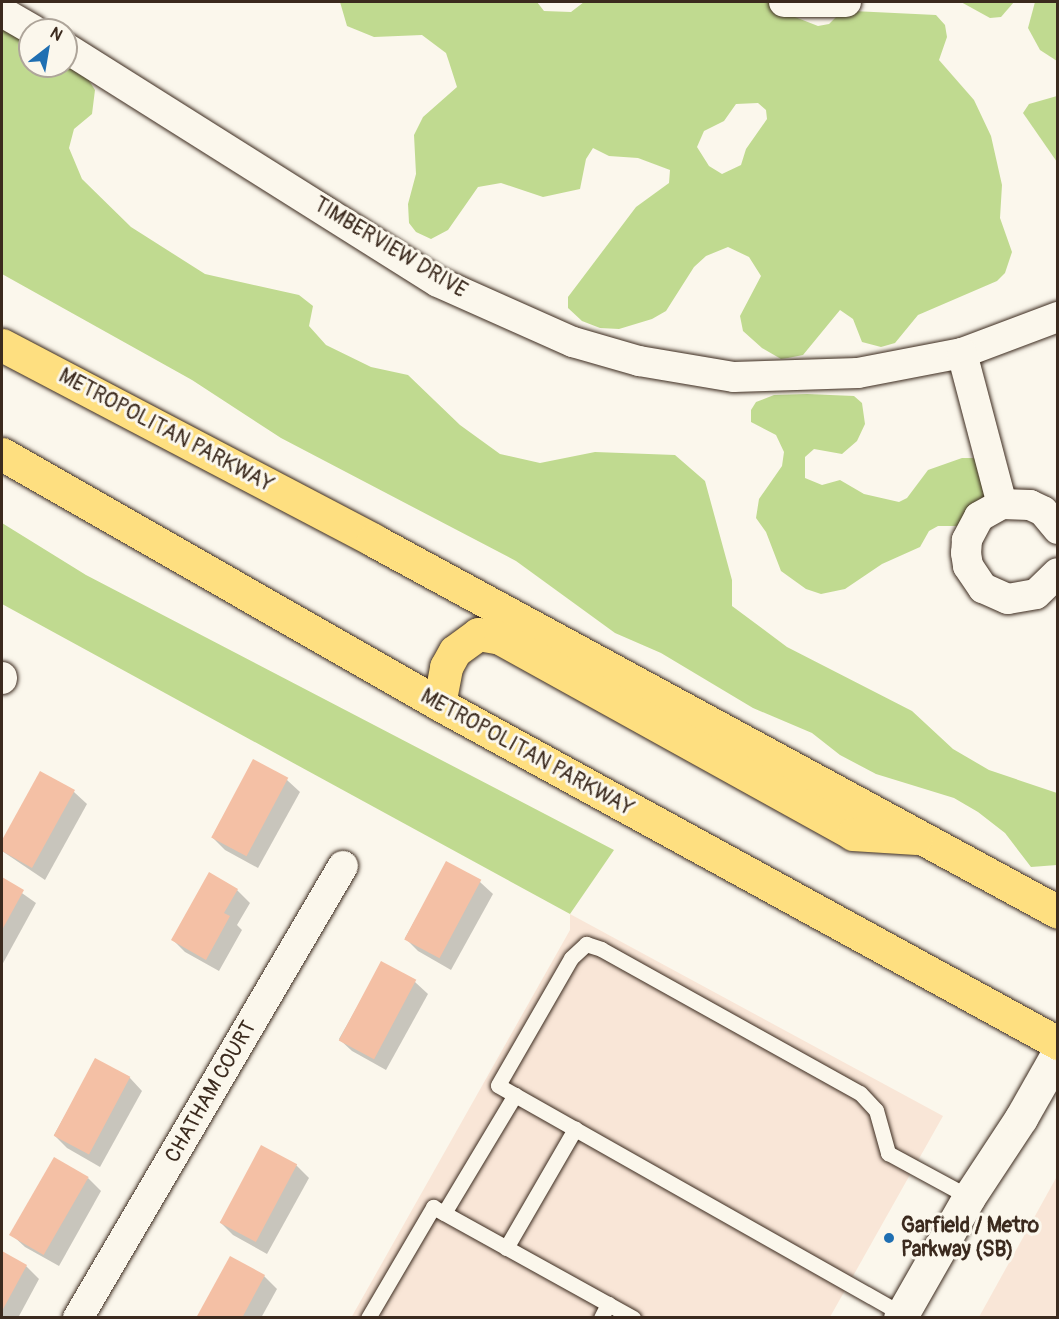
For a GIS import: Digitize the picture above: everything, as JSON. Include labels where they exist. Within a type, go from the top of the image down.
[{"type":"main road","name":"METROPOLITAN PARKWAY","points":[[2,345],[384,545],[1058,912]]},
{"type":"main road","name":"METROPOLITAN PARKWAY","points":[[2,454],[439,705],[1058,1043]]},
{"type":"main road","points":[[439,705],[446,667],[455,651],[478,634],[500,638],[853,834],[927,839]]},
{"type":"main road","points":[[901,1316],[969,1197],[1021,1118],[1058,1053]]},
{"type":"street","points":[[784,2],[846,2]]},
{"type":"street","points":[[2,12],[18,21]]},
{"type":"street","name":"TIMBERVIEW DRIVE","points":[[78,56],[438,282],[573,342],[684,369],[776,378],[858,373],[963,353],[1058,316]]},
{"type":"street","points":[[963,353],[1002,504]]},
{"type":"street","points":[[1058,529],[1042,511],[1030,505],[1002,504],[979,517],[967,540],[967,560],[975,578],[995,595],[1023,598],[1048,586],[1058,573]]},
{"type":"street","name":"CHATHAM COURT","points":[[78,1317],[343,866]]},
{"type":"lane","points":[[901,1316],[498,1085],[571,958],[585,944],[601,949],[860,1094],[876,1110],[888,1153],[969,1197]]},
{"type":"lane","points":[[444,1213],[515,1095]]},
{"type":"lane","points":[[506,1248],[575,1129]]},
{"type":"lane","points":[[368,1317],[433,1207],[506,1248],[605,1311],[633,1317]]},
{"type":"shaded area","points":[[570,914],[943,1116],[830,1317],[351,1318],[570,930]]},
{"type":"shaded area","points":[[1056,1178],[1057,1317],[979,1317]]},
{"type":"green space","points":[[340,2],[537,2],[544,11],[571,12],[584,2],[790,2],[795,17],[818,26],[829,24],[839,14],[853,11],[936,15],[945,25],[947,37],[939,60],[974,100],[991,136],[1002,185],[1000,218],[1012,252],[1005,273],[997,281],[918,315],[895,343],[881,347],[862,342],[853,319],[840,310],[803,355],[781,359],[762,348],[743,331],[740,316],[761,276],[749,257],[728,247],[706,256],[694,267],[666,311],[652,319],[619,329],[600,328],[582,321],[568,308],[568,297],[636,207],[669,183],[670,170],[638,158],[609,156],[593,148],[586,159],[580,189],[543,197],[501,183],[478,187],[448,230],[431,239],[416,232],[409,223],[408,204],[416,174],[414,135],[423,117],[457,87],[446,53],[422,35],[374,37],[347,26]],"holes":[[[758,103],[766,110],[767,119],[746,149],[741,165],[722,174],[709,166],[697,147],[704,131],[724,121],[736,104]]]},
{"type":"green space","points":[[961,2],[1014,2],[1001,17],[990,18]]},
{"type":"green space","points":[[1035,2],[1057,2],[1057,61],[1040,50],[1028,28]]},
{"type":"green space","points":[[2,9],[18,22],[18,78],[78,78],[78,68],[95,90],[92,114],[74,129],[69,148],[82,179],[131,227],[205,274],[299,295],[313,306],[309,326],[326,345],[371,367],[408,375],[460,425],[500,454],[540,463],[595,452],[675,455],[705,481],[732,580],[732,606],[787,647],[912,711],[953,749],[989,770],[1057,793],[1057,865],[1031,867],[1005,833],[978,812],[954,798],[876,774],[840,755],[812,733],[753,708],[661,653],[615,633],[516,561],[281,438],[192,380],[2,274]]},
{"type":"green space","points":[[1058,96],[1057,162],[1023,113],[1029,104]]},
{"type":"green space","points":[[774,395],[854,396],[862,403],[865,424],[857,441],[842,454],[814,449],[805,457],[805,478],[822,485],[840,480],[864,494],[899,502],[907,498],[928,470],[962,458],[973,458],[985,465],[990,493],[960,526],[938,526],[929,531],[920,547],[882,564],[845,589],[821,594],[806,589],[781,571],[766,532],[756,518],[759,499],[782,466],[784,452],[776,435],[751,422],[751,410],[756,402]]},
{"type":"green space","points":[[2,523],[86,575],[614,850],[570,914],[2,604]]},
{"type":"building","points":[[253,759],[288,778],[247,856],[211,838]]},
{"type":"building","points":[[40,771],[75,790],[32,868],[2,851],[2,840]]},
{"type":"building","points":[[446,861],[481,880],[440,958],[404,940]]},
{"type":"building","points":[[209,872],[238,889],[224,913],[230,916],[206,960],[171,940]]},
{"type":"building","points":[[2,877],[24,890],[2,930]]},
{"type":"building","points":[[381,961],[416,980],[374,1059],[339,1040]]},
{"type":"building","points":[[95,1058],[130,1077],[89,1154],[54,1136]]},
{"type":"building","points":[[261,1145],[297,1164],[256,1242],[220,1223]]},
{"type":"building","points":[[54,1157],[89,1177],[44,1255],[9,1235]]},
{"type":"building","points":[[2,1251],[27,1265],[2,1311]]},
{"type":"building","points":[[230,1256],[265,1275],[242,1318],[196,1318]]},
{"type":"place","name":"Garfield / Metro Parkway (SB)","points":[[889,1238]]}]
